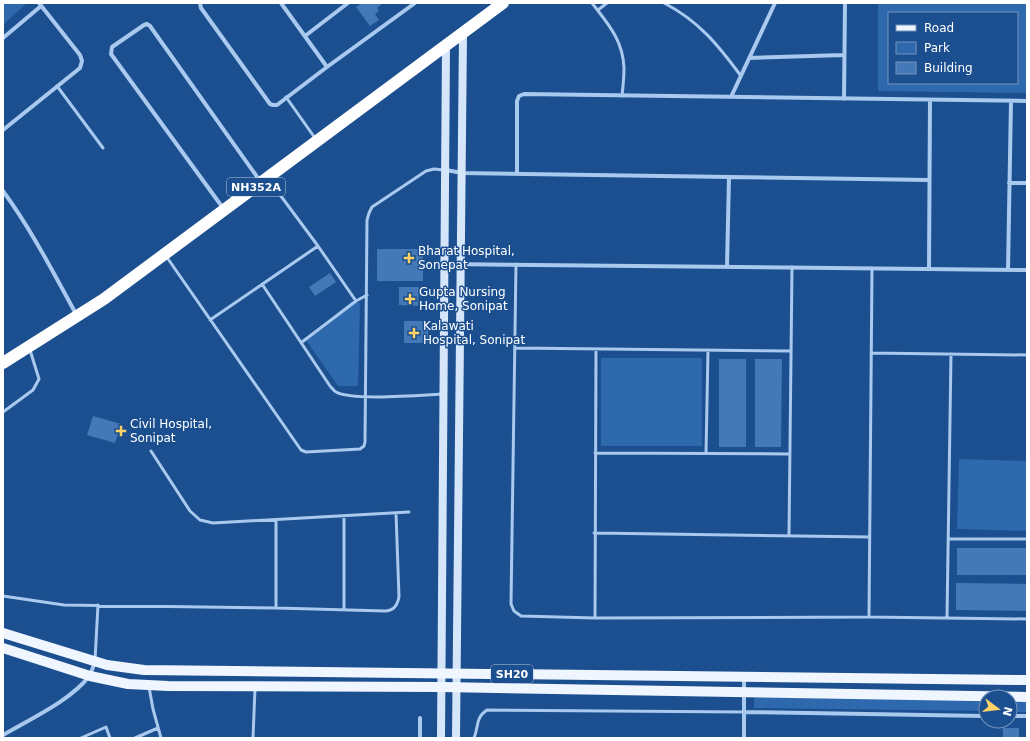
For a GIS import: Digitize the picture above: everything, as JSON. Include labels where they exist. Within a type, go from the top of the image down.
[{"type":"highway","name":"NH352A","points":[[3,363],[104,299],[503,3]]},
{"type":"main road","name":"SH20","points":[[3,633],[95,662],[144,670],[1027,680]]},
{"type":"main road","name":"SH20","points":[[3,648],[90,676],[128,684],[744,691],[1027,697]]},
{"type":"street","points":[[200,3],[201,8],[270,104],[273,106],[277,105],[327,66],[415,3]]},
{"type":"street","points":[[281,3],[327,66]]},
{"type":"street","points":[[305,36],[348,3]]},
{"type":"street","points":[[731,97],[775,3]]},
{"type":"street","points":[[844,99],[845,3]]},
{"type":"street","points":[[3,38],[40,5],[80,55],[82,61],[80,68],[3,130]]},
{"type":"street","points":[[224,210],[112,54],[112,47],[144,25],[147,24],[150,26],[264,181]]},
{"type":"street","points":[[456,738],[463,34]]},
{"type":"street","points":[[441,738],[446,46]]},
{"type":"street","points":[[749,58],[844,55]]},
{"type":"street","points":[[517,174],[517,101],[519,96],[524,94],[1027,101]]},
{"type":"street","points":[[929,269],[930,100]]},
{"type":"street","points":[[1008,270],[1011,101]]},
{"type":"street","points":[[446,170],[462,173],[930,180]]},
{"type":"street","points":[[727,267],[729,177]]},
{"type":"street","points":[[1009,183],[1027,183]]},
{"type":"street","points":[[3,190],[18,211],[44,254],[77,316]]},
{"type":"street","points":[[445,264],[1027,270]]},
{"type":"street","points":[[3,735],[63,700],[77,689],[90,676],[95,662]]},
{"type":"street","points":[[744,676],[744,738]]},
{"type":"street","points":[[744,712],[978,716]]},
{"type":"street","points":[[420,718],[420,738]]},
{"type":"lane","points":[[592,3],[613,31],[621,46],[624,68],[622,96]]},
{"type":"lane","points":[[598,10],[607,3]]},
{"type":"lane","points":[[664,3],[689,18],[710,37],[741,76]]},
{"type":"lane","points":[[57,86],[103,148]]},
{"type":"lane","points":[[286,97],[317,142]]},
{"type":"lane","points":[[165,254],[300,450],[306,452],[360,449],[364,446],[365,442],[367,220],[369,213],[372,207],[426,171],[434,169],[446,170]]},
{"type":"lane","points":[[264,181],[318,246],[356,301]]},
{"type":"lane","points":[[210,320],[318,246]]},
{"type":"lane","points":[[516,264],[512,604],[514,611],[522,616],[595,618],[869,617],[1027,619]]},
{"type":"lane","points":[[789,536],[792,267]]},
{"type":"lane","points":[[869,617],[872,268]]},
{"type":"lane","points":[[262,284],[330,386],[336,392],[345,395],[365,397],[444,394]]},
{"type":"lane","points":[[302,342],[356,301],[367,295]]},
{"type":"lane","points":[[3,412],[33,390],[39,379],[28,347]]},
{"type":"lane","points":[[514,348],[791,351]]},
{"type":"lane","points":[[595,618],[594,533],[596,349]]},
{"type":"lane","points":[[706,453],[708,350]]},
{"type":"lane","points":[[871,353],[1027,355]]},
{"type":"lane","points":[[947,618],[951,354]]},
{"type":"lane","points":[[151,451],[190,511],[200,520],[213,523],[409,512]]},
{"type":"lane","points":[[595,453],[790,454]]},
{"type":"lane","points":[[3,596],[64,605],[392,610],[397,605],[399,598],[396,513]]},
{"type":"lane","points":[[344,516],[344,610]]},
{"type":"lane","points":[[276,520],[276,608]]},
{"type":"lane","points":[[594,533],[870,537]]},
{"type":"lane","points":[[948,539],[1027,539]]},
{"type":"lane","points":[[95,662],[98,605]]},
{"type":"lane","points":[[149,685],[161,738]]},
{"type":"lane","points":[[253,738],[256,686]]},
{"type":"lane","points":[[474,738],[477,722],[481,714],[487,710],[744,712]]},
{"type":"lane","points":[[81,738],[106,727],[110,738]]},
{"type":"lane","points":[[135,738],[158,728]]},
{"type":"green space","points":[[3,3],[27,3],[3,25]]},
{"type":"green space","points":[[878,3],[1027,3],[1027,93],[878,91]]},
{"type":"green space","points":[[352,301],[360,303],[358,386],[338,386],[306,340]]},
{"type":"green space","points":[[601,358],[702,358],[702,446],[601,446]]},
{"type":"green space","points":[[959,459],[1027,461],[1027,531],[957,529]]},
{"type":"green space","points":[[754,696],[978,699],[978,711],[754,708]]},
{"type":"green space","points":[[1018,700],[1027,700],[1027,712],[1018,712]]},
{"type":"building","points":[[361,3],[383,3],[377,8],[379,11],[375,14],[379,20],[370,26],[356,7]]},
{"type":"building","points":[[377,249],[423,249],[423,281],[377,281]]},
{"type":"building","points":[[330,273],[336,282],[315,296],[309,287]]},
{"type":"building","points":[[399,287],[419,287],[418,306],[399,305]]},
{"type":"building","points":[[404,321],[428,321],[428,343],[404,343]]},
{"type":"building","points":[[719,359],[746,359],[746,447],[719,447]]},
{"type":"building","points":[[755,359],[782,359],[781,447],[755,447]]},
{"type":"building","points":[[93,416],[121,424],[115,443],[87,435]]},
{"type":"building","points":[[957,548],[1027,548],[1027,575],[957,575]]},
{"type":"building","points":[[956,583],[1027,584],[1027,611],[956,610]]},
{"type":"building","points":[[1019,728],[1019,738],[1003,738],[1003,729]]},
{"type":"place","name":"Bharat Hospital, Sonepat","points":[[409,258]]},
{"type":"place","name":"Gupta Nursing Home, Sonipat","points":[[410,299]]},
{"type":"place","name":"Kalawati Hospital, Sonipat","points":[[414,333]]},
{"type":"place","name":"Civil Hospital, Sonipat","points":[[121,431]]}]
